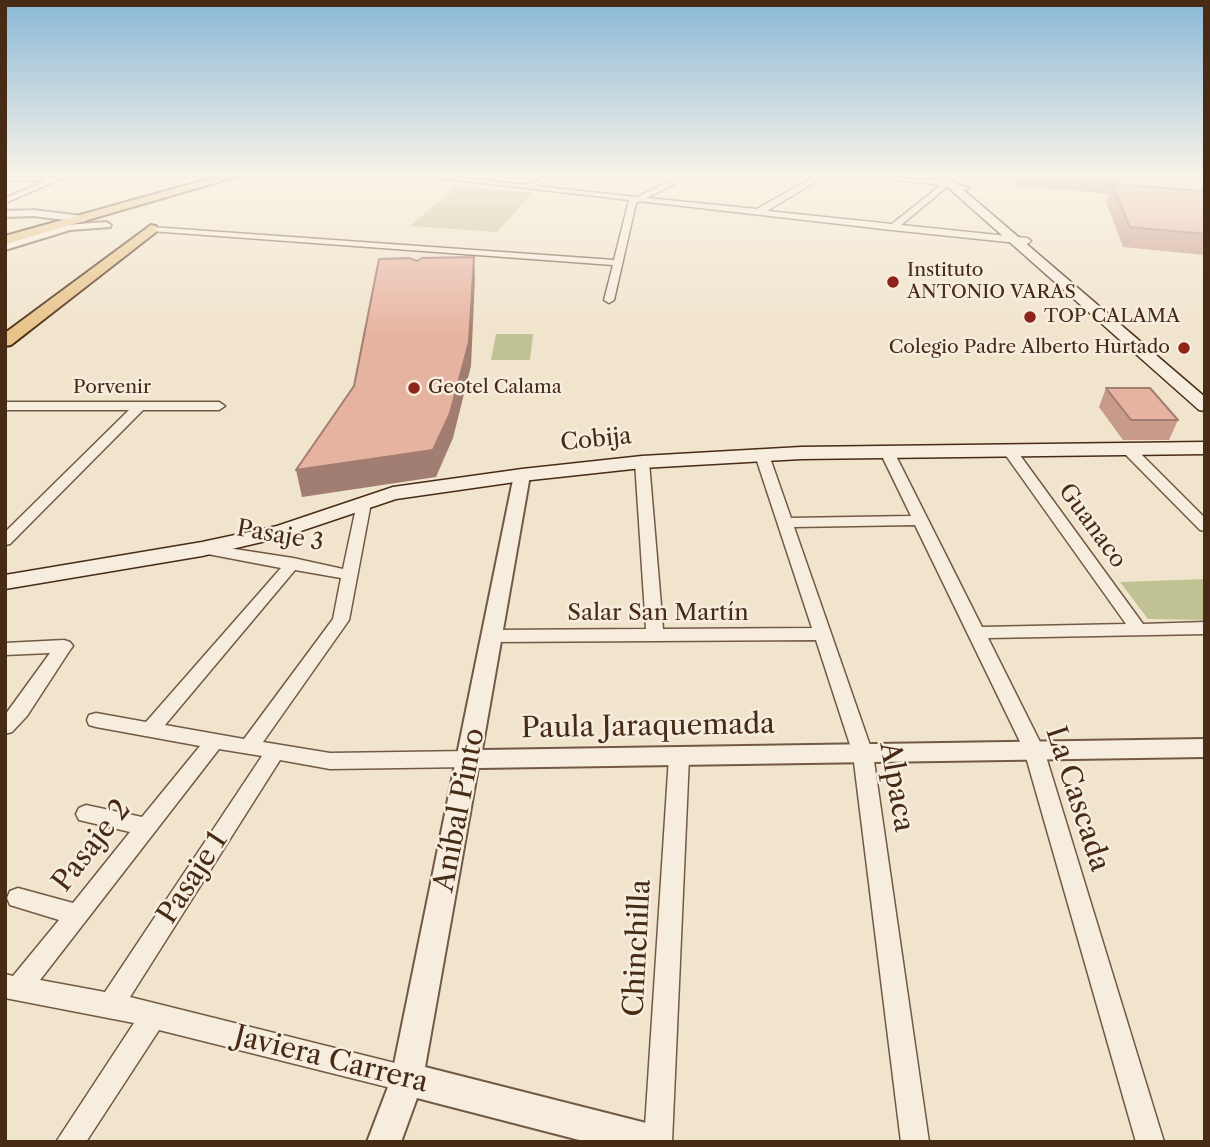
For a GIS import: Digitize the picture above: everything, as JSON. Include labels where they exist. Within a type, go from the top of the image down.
[{"type":"main road","points":[[7,242],[77,229]]},
{"type":"main road","points":[[5,341],[151,229]]},
{"type":"main road","points":[[1006,229],[1205,390]]},
{"type":"main road","points":[[1008,229],[1205,406]]},
{"type":"main road","name":"Cobija","points":[[5,582],[202,550],[283,531],[393,494],[522,475],[642,462],[762,455],[1205,448]]},
{"type":"street","points":[[7,242],[63,229]]},
{"type":"street","points":[[151,229],[425,254],[616,264]]},
{"type":"street","points":[[609,300],[625,229]]},
{"type":"street","points":[[898,229],[1020,240]]},
{"type":"street","name":"Porvenir","points":[[5,406],[219,406]]},
{"type":"street","points":[[5,541],[139,407]]},
{"type":"street","points":[[1128,449],[1202,521]]},
{"type":"street","name":"Guanaco","points":[[1009,450],[1138,629]]},
{"type":"street","name":"La Cascada","points":[[887,452],[1034,750],[1150,1142]]},
{"type":"street","name":"Alpaca","points":[[762,455],[863,754],[915,1142]]},
{"type":"street","points":[[642,462],[654,636]]},
{"type":"street","name":"Aníbal Pinto","points":[[384,1142],[407,1079],[522,475]]},
{"type":"street","points":[[249,747],[341,621],[364,503]]},
{"type":"street","points":[[785,523],[921,520]]},
{"type":"street","name":"Pasaje 3","points":[[202,550],[349,575]]},
{"type":"street","points":[[150,730],[293,564]]},
{"type":"street","points":[[976,633],[1205,628]]},
{"type":"street","name":"Salar San Martín","points":[[493,636],[823,634]]},
{"type":"street","points":[[5,649],[64,646],[12,710],[5,727]]},
{"type":"street","name":"Paula Jaraquemada","points":[[96,720],[330,761],[1205,748]]},
{"type":"street","name":"Pasaje 2","points":[[11,987],[76,914],[214,742]]},
{"type":"street","name":"Pasaje 1","points":[[111,1005],[275,752]]},
{"type":"street","name":"Chinchilla","points":[[656,1142],[679,757]]},
{"type":"street","points":[[86,814],[145,826]]},
{"type":"street","points":[[18,898],[76,914]]},
{"type":"street","name":"Javiera Carrera","points":[[11,987],[111,1005],[656,1142]]},
{"type":"street","points":[[70,1142],[154,1016]]},
{"type":"green space","points":[[447,229],[500,229],[497,232]]},
{"type":"green space","points":[[496,334],[533,334],[530,360],[491,360]]},
{"type":"green space","points":[[1205,579],[1205,620],[1148,619],[1120,582]]},
{"type":"building","points":[[1146,229],[1205,229],[1205,234]]},
{"type":"building","name":"Geotel Calama","points":[[474,257],[469,342],[450,413],[433,450],[296,470],[354,386],[379,259],[409,258],[417,261],[422,258]]},
{"type":"building","points":[[1106,388],[1150,388],[1178,420],[1131,420]]},
{"type":"place","name":"Instituto ANTONIO VARAS","points":[[893,282]]},
{"type":"place","name":"TOP CALAMA","points":[[1030,317]]},
{"type":"place","name":"Colegio Padre Alberto Hurtado","points":[[1184,348]]},
{"type":"place","name":"Geotel Calama","points":[[414,388]]}]
